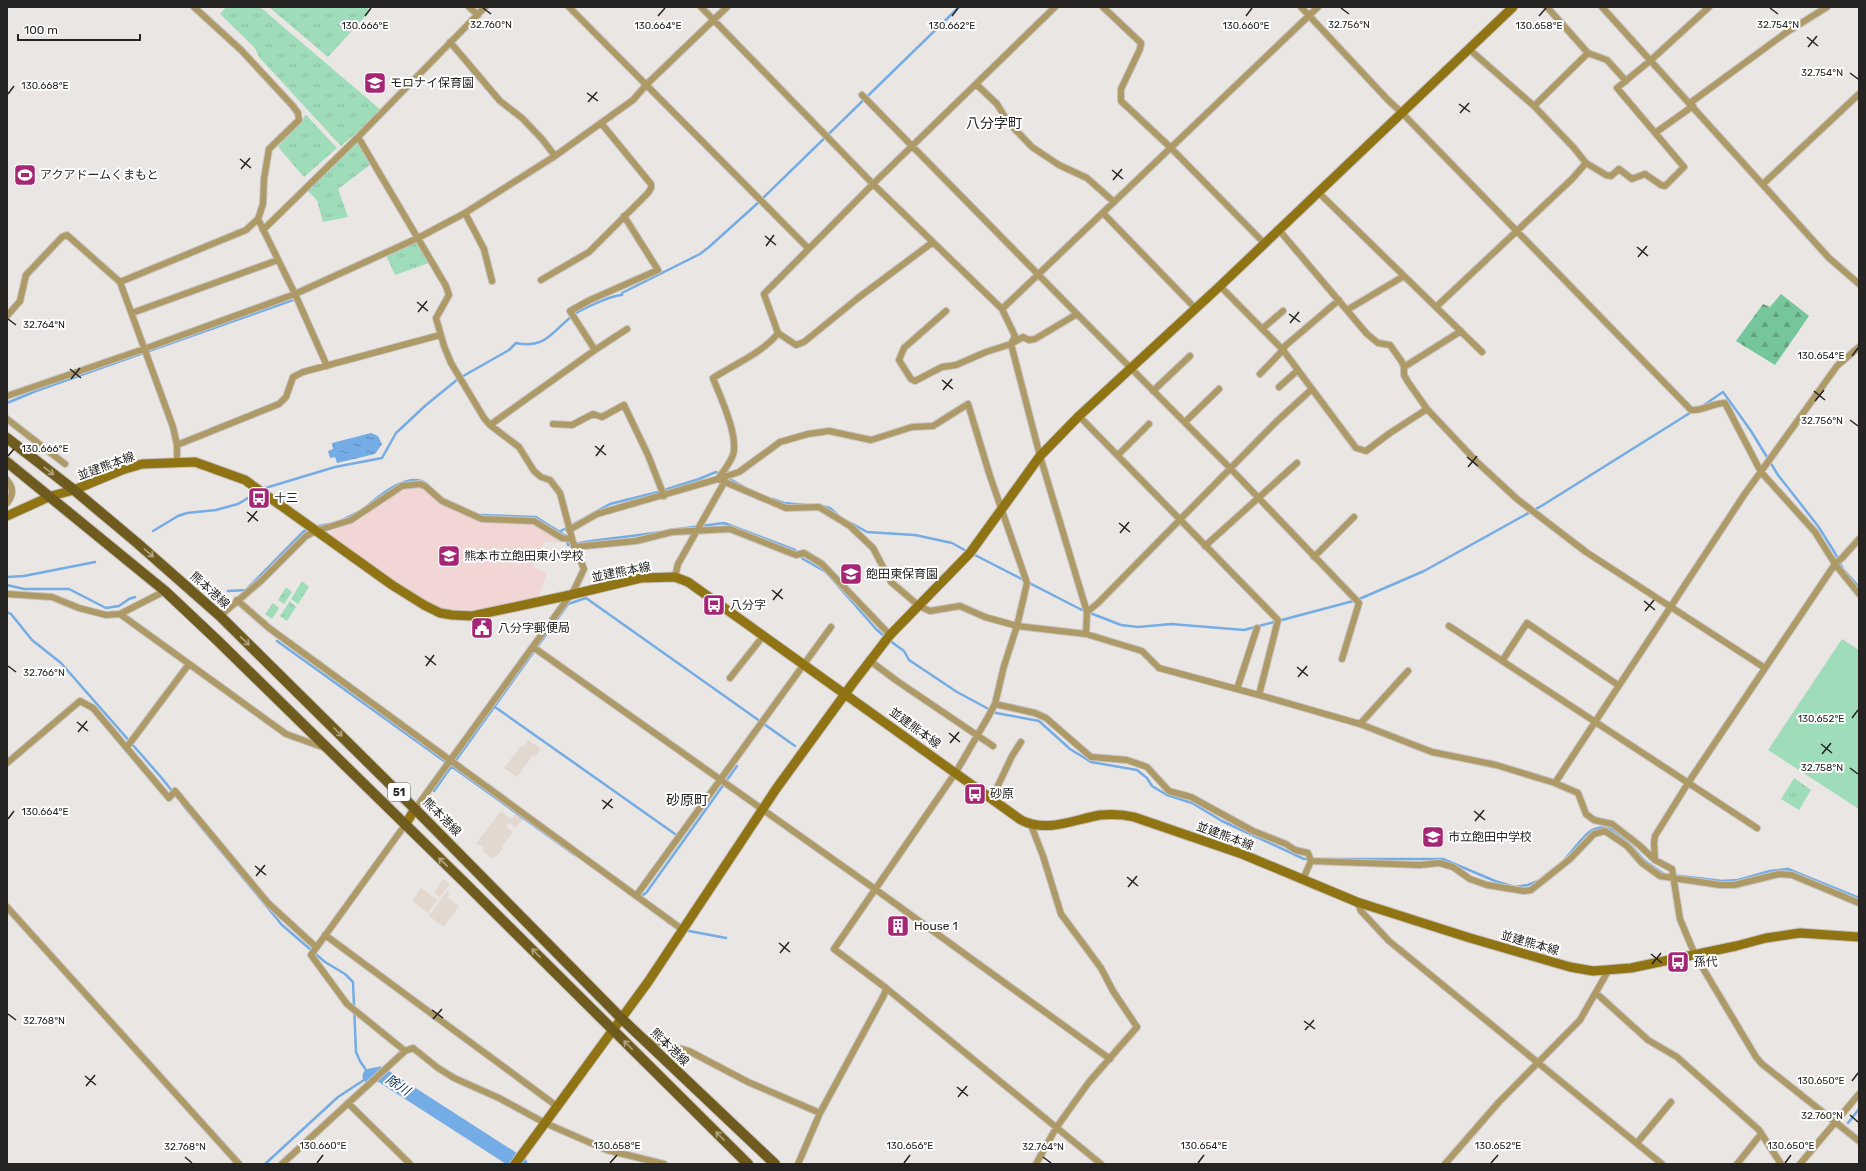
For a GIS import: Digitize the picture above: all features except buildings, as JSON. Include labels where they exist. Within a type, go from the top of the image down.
[{"type":"main road","points":[[515,1164],[614,1031],[763,810],[869,660],[890,635],[961,563],[1040,456],[1079,416],[1220,286],[1513,7]]},
{"type":"main road","name":"熊本港線","points":[[7,438],[74,490],[220,616],[415,809],[622,1019],[775,1164]]},
{"type":"main road","name":"51","points":[[7,462],[165,591],[405,824],[748,1164]]},
{"type":"main road","name":"並建熊本線","points":[[7,516],[50,496],[74,490],[122,470],[142,464],[195,462],[240,478],[399,589],[440,613],[472,616],[641,578],[675,577],[688,582],[764,634],[1031,825],[1050,826],[1100,815],[1127,815],[1227,849],[1357,902],[1418,922],[1570,967],[1593,971],[1608,971],[1695,955],[1766,938],[1800,933],[1859,937]]},
{"type":"main road","points":[[405,824],[415,809]]},
{"type":"street","points":[[120,282],[246,230],[258,218],[263,204],[264,179],[269,149],[299,120],[298,113],[240,50],[194,7]]},
{"type":"street","points":[[469,7],[478,15]]},
{"type":"street","points":[[263,230],[358,138],[485,7]]},
{"type":"street","points":[[569,7],[808,248]]},
{"type":"street","points":[[701,7],[873,184],[1002,309],[1015,336],[1011,344],[1040,456],[1087,612],[1086,634]]},
{"type":"street","points":[[7,396],[144,349],[295,294],[418,238],[465,213],[555,156],[634,100],[647,84],[727,7]]},
{"type":"street","points":[[934,242],[858,298],[804,342],[796,345],[778,333],[764,294],[808,248],[1055,7]]},
{"type":"street","points":[[1103,7],[1141,43],[1140,50],[1122,90],[1121,101],[1170,147],[1264,243]]},
{"type":"street","points":[[1301,7],[1388,100],[1402,112],[1691,410],[1698,410],[1716,403],[1725,403],[1762,472],[1815,532],[1835,564],[1859,594]]},
{"type":"street","points":[[1002,309],[1318,7]]},
{"type":"street","points":[[1547,7],[1588,53],[1607,60],[1626,81]]},
{"type":"street","points":[[1602,7],[1692,104],[1829,258],[1859,284]]},
{"type":"street","points":[[1469,49],[1534,106],[1574,148],[1586,163],[1606,175],[1611,176],[1620,169],[1632,179],[1645,174],[1661,185],[1665,186],[1684,167],[1617,88],[1651,60],[1709,7]]},
{"type":"street","points":[[1655,132],[1787,32],[1827,7]]},
{"type":"street","points":[[450,42],[500,101],[522,118],[542,139],[555,156]]},
{"type":"street","points":[[1534,106],[1588,53]]},
{"type":"street","points":[[976,84],[997,104],[1008,122],[1032,146],[1058,165],[1087,178],[1114,202]]},
{"type":"street","points":[[1764,184],[1859,94]]},
{"type":"street","points":[[862,95],[1039,274],[1130,369],[1185,422],[1360,603],[1342,659]]},
{"type":"street","points":[[541,280],[589,252],[648,193],[651,188],[651,184],[601,123]]},
{"type":"street","points":[[358,138],[446,286],[449,295],[436,318],[440,335],[451,363],[490,425],[519,447],[534,471],[541,478],[550,480],[560,493],[574,546],[584,569],[580,580],[570,595],[415,809]]},
{"type":"street","points":[[1436,307],[1516,230],[1572,179],[1586,163]]},
{"type":"street","points":[[1318,192],[1482,352]]},
{"type":"street","points":[[465,213],[484,249],[492,281]]},
{"type":"street","points":[[1103,213],[1196,308]]},
{"type":"street","points":[[595,350],[570,312],[590,300],[658,270],[624,216]]},
{"type":"street","points":[[258,218],[295,294],[327,366]]},
{"type":"street","points":[[1279,230],[1373,340],[1378,343],[1390,345],[1404,367],[1404,375],[1427,409],[1477,462],[1517,499],[1586,552],[1670,605],[1765,668]]},
{"type":"street","points":[[7,316],[20,301],[26,275],[62,237],[67,235],[120,282],[173,427],[177,445],[178,462]]},
{"type":"street","points":[[132,313],[278,260]]},
{"type":"street","points":[[1347,310],[1404,276]]},
{"type":"street","points":[[1220,286],[1283,350],[1356,448],[1366,451],[1390,433],[1427,409]]},
{"type":"street","points":[[1260,374],[1285,346],[1338,300]]},
{"type":"street","points":[[946,311],[904,348],[899,360],[911,379],[915,381],[942,367],[956,365],[986,352],[1011,344],[1023,336],[1029,340],[1035,339],[1077,314]]},
{"type":"street","points":[[1262,329],[1283,312]]},
{"type":"street","points":[[490,425],[627,329]]},
{"type":"street","points":[[1404,367],[1461,331]]},
{"type":"street","points":[[675,577],[678,564],[698,530],[733,455],[733,439],[730,423],[714,378],[772,341],[778,333]]},
{"type":"street","points":[[177,445],[279,404],[286,397],[293,377],[303,372],[440,335]]},
{"type":"street","points":[[1555,782],[1670,605],[1744,495],[1837,366],[1859,347]]},
{"type":"street","points":[[1153,391],[1190,356]]},
{"type":"street","points":[[1280,387],[1298,370]]},
{"type":"street","points":[[1185,422],[1219,389]]},
{"type":"street","points":[[1087,612],[1098,603],[1276,422],[1312,389]]},
{"type":"street","points":[[570,530],[597,514],[722,480],[738,472],[780,442],[808,434],[829,431],[871,440],[912,427],[933,426],[968,404],[1027,582],[1017,626],[1004,666],[995,704],[956,772],[834,949],[886,988],[1101,1164]]},
{"type":"street","points":[[553,424],[572,425],[593,414],[602,417],[624,406],[648,455],[664,496]]},
{"type":"street","points":[[1079,416],[1278,620],[1259,694]]},
{"type":"street","points":[[7,419],[65,464]]},
{"type":"street","points":[[1118,455],[1150,424]]},
{"type":"street","points":[[1205,546],[1257,497],[1297,463]]},
{"type":"street","points":[[7,480],[11,487],[12,494],[7,502]]},
{"type":"street","points":[[722,480],[762,500],[786,508],[818,507],[850,526],[873,548],[891,582],[919,606],[930,611],[960,606],[985,617],[1017,626],[1086,634],[1142,651],[1159,668],[1259,694],[1360,724],[1432,752],[1496,765],[1555,782],[1578,793],[1586,814],[1594,820],[1612,824],[1639,845],[1655,860],[1672,869],[1680,919],[1695,955],[1756,1057],[1762,1064],[1859,1141]]},
{"type":"street","points":[[220,616],[262,580],[306,536],[316,531],[351,520],[402,486],[420,484],[425,486],[442,501],[482,519],[534,521],[562,538],[572,539]]},
{"type":"street","points":[[1314,557],[1354,517]]},
{"type":"street","points":[[574,546],[636,541],[672,532],[730,528],[796,555],[804,553],[822,564],[890,635]]},
{"type":"street","points":[[1655,860],[1655,836],[1688,783],[1835,564],[1843,558],[1859,538]]},
{"type":"street","points":[[7,594],[52,597],[80,608],[106,615],[120,614],[165,591]]},
{"type":"street","points":[[237,600],[269,628],[683,930]]},
{"type":"street","points":[[120,614],[286,734],[328,749]]},
{"type":"street","points":[[1502,661],[1527,623],[1618,685]]},
{"type":"street","points":[[1449,626],[1757,828]]},
{"type":"street","points":[[636,896],[831,627]]},
{"type":"street","points":[[1236,689],[1257,628]]},
{"type":"street","points":[[730,678],[764,634]]},
{"type":"street","points":[[533,647],[875,889],[1110,1059]]},
{"type":"street","points":[[869,660],[897,681],[993,746]]},
{"type":"street","points":[[127,747],[189,664]]},
{"type":"street","points":[[1360,724],[1408,671]]},
{"type":"street","points":[[7,763],[80,701],[93,708],[169,798],[175,791],[268,903],[316,947]]},
{"type":"street","points":[[995,704],[1035,713],[1046,718],[1091,757],[1127,760],[1147,767],[1169,791],[1191,797],[1253,830],[1286,844],[1295,850],[1308,853],[1311,861],[1303,879]]},
{"type":"street","points":[[992,798],[1012,756],[1022,742]]},
{"type":"street","points":[[405,824],[311,955],[347,1004],[405,1051]]},
{"type":"street","points":[[1031,825],[1062,914],[1101,968],[1113,991],[1137,1027],[1089,1082],[1056,1128],[1036,1164]]},
{"type":"street","points":[[1311,861],[1420,865],[1439,863],[1452,867],[1470,879],[1487,885],[1524,891],[1531,890],[1570,859],[1594,834],[1605,831],[1627,846],[1642,863],[1660,876],[1720,885],[1734,885],[1779,874],[1792,875],[1859,903]]},
{"type":"street","points":[[1357,902],[1360,911],[1389,941],[1662,1164]]},
{"type":"street","points":[[7,907],[239,1164]]},
{"type":"street","points":[[325,935],[558,1106]]},
{"type":"street","points":[[1445,1164],[1481,1121],[1580,1020],[1608,971]]},
{"type":"street","points":[[798,1164],[820,1113],[884,995],[886,988]]},
{"type":"street","points":[[1596,992],[1648,1040],[1677,1056],[1761,1134],[1781,1164]]},
{"type":"street","points":[[642,1038],[689,1051],[748,1082],[820,1113]]},
{"type":"street","points":[[282,1164],[405,1051],[413,1048],[438,1068],[454,1078],[499,1098],[545,1123],[607,1150],[664,1164]]},
{"type":"street","points":[[1800,1164],[1859,1094]]},
{"type":"street","points":[[1637,1143],[1671,1102]]},
{"type":"street","points":[[348,1103],[410,1164]]},
{"type":"street","points":[[1737,1164],[1761,1134]]},
{"type":"shaded area","name":"熊本市立飽田東小学校","points":[[418,487],[423,489],[440,504],[481,522],[534,525],[562,541],[570,542],[544,542],[533,567],[547,573],[538,598],[481,611],[461,612],[446,610],[425,601],[330,535],[333,531],[361,519],[396,493]]},
{"type":"shaded area","points":[[528,740],[541,749],[535,757],[533,755],[517,777],[504,768],[521,746],[523,747]]},
{"type":"shaded area","points":[[501,811],[511,819],[516,814],[523,819],[516,828],[509,823],[506,826],[513,832],[502,846],[503,848],[496,857],[494,856],[492,859],[482,850],[484,848],[476,843]]},
{"type":"shaded area","points":[[443,879],[450,884],[440,897],[434,893]]},
{"type":"shaded area","points":[[421,888],[437,900],[428,913],[412,901]]},
{"type":"shaded area","points":[[447,891],[450,893],[447,897],[459,906],[444,927],[429,916]]},
{"type":"green space","points":[[226,7],[260,7],[382,111],[341,146],[259,57],[255,48],[220,14]]},
{"type":"green space","points":[[269,7],[366,7],[370,11],[328,57]]},
{"type":"green space","points":[[306,115],[337,148],[304,177],[278,147]]},
{"type":"green space","points":[[357,142],[371,164],[338,189],[348,217],[323,222],[317,200],[308,191]]},
{"type":"green space","points":[[417,241],[429,263],[395,275],[386,255]]},
{"type":"green space","points":[[1781,294],[1809,316],[1775,365],[1736,341],[1763,304],[1770,307]]},
{"type":"green space","points":[[302,581],[309,587],[298,604],[291,599]]},
{"type":"green space","points":[[286,587],[292,592],[284,604],[278,600]]},
{"type":"green space","points":[[290,601],[296,607],[287,621],[280,616]]},
{"type":"green space","points":[[273,603],[279,608],[272,619],[265,614]]},
{"type":"green space","points":[[1842,639],[1859,650],[1859,809],[1768,750]]},
{"type":"green space","points":[[1794,778],[1811,790],[1799,810],[1781,799]]},
{"type":"water","points":[[371,433],[378,436],[382,444],[375,454],[337,463],[335,457],[330,458],[328,451],[333,449],[332,443]]},
{"type":"waterway","points":[[262,489],[335,467],[382,458],[396,433],[426,405],[458,379],[509,350],[516,343],[534,344],[541,342],[575,314],[604,300],[622,295],[622,293],[700,254],[759,202],[959,7]]},
{"type":"waterway","points":[[7,403],[36,391],[293,300]]},
{"type":"waterway","points":[[1701,407],[1723,392],[1751,431],[1778,475],[1818,526],[1843,569],[1859,587]]},
{"type":"waterway","points":[[973,554],[1080,609],[1121,625],[1138,627],[1171,624],[1244,630],[1357,600],[1424,571],[1543,505],[1693,411]]},
{"type":"waterway","points":[[559,532],[610,504],[658,492],[716,472],[722,475]]},
{"type":"waterway","points":[[726,477],[746,488]]},
{"type":"waterway","points":[[366,507],[387,491],[404,482],[413,480],[421,481],[428,485]]},
{"type":"waterway","points":[[153,531],[178,516],[187,513],[216,510],[238,504],[258,492]]},
{"type":"waterway","points":[[773,499],[784,503],[807,505]]},
{"type":"waterway","points":[[822,506],[830,508],[841,518]]},
{"type":"waterway","points":[[342,520],[360,511]]},
{"type":"waterway","points":[[480,515],[536,517],[566,536],[568,545],[661,532]]},
{"type":"waterway","points":[[678,529],[724,523],[795,550],[803,559],[826,572],[876,629],[885,637]]},
{"type":"waterway","points":[[851,523],[867,532],[915,535],[952,543],[968,552]]},
{"type":"waterway","points":[[315,527],[329,524]]},
{"type":"waterway","points":[[228,591],[246,590],[304,531],[310,529]]},
{"type":"waterway","points":[[7,577],[24,576],[95,562]]},
{"type":"waterway","points":[[7,585],[24,589],[69,589],[106,608],[119,606],[135,597]]},
{"type":"waterway","points":[[454,763],[568,604],[586,598],[795,746]]},
{"type":"waterway","points":[[7,612],[11,614],[32,640],[61,663],[173,792]]},
{"type":"waterway","points":[[889,640],[904,651],[909,660],[957,692],[996,713],[1039,721],[1070,749],[1091,762],[1137,770],[1147,778],[1152,786],[1167,795],[1192,803],[1222,821],[1304,859],[1310,859]]},
{"type":"waterway","points":[[277,641],[575,855]]},
{"type":"waterway","points":[[495,707],[675,834]]},
{"type":"waterway","points":[[640,897],[646,893],[737,766]]},
{"type":"waterway","points":[[434,791],[451,767]]},
{"type":"waterway","points":[[182,804],[282,925],[325,962],[345,974],[353,982],[356,1052],[370,1076],[338,1097],[265,1164]]},
{"type":"waterway","points":[[1565,859],[1589,832],[1600,828],[1607,828],[1615,831],[1628,842],[1644,860],[1664,874]]},
{"type":"waterway","points":[[1325,859],[1443,859],[1495,881],[1515,887],[1528,885],[1540,880]]},
{"type":"waterway","points":[[1673,875],[1722,881],[1738,880],[1770,871],[1788,869],[1859,898]]},
{"type":"waterway","points":[[667,922],[679,929]]},
{"type":"waterway","points":[[684,930],[726,938]]},
{"type":"waterway","name":"除川","points":[[370,1076],[380,1074],[520,1164]]},
{"type":"waterway","points":[[1848,1123],[1859,1109]]},
{"type":"place","name":"モロナイ保育園","points":[[375,83]]},
{"type":"place","name":"アクアドームくまもと","points":[[25,175]]},
{"type":"place","name":"十三","points":[[259,498]]},
{"type":"place","name":"熊本市立飽田東小学校","points":[[449,556]]},
{"type":"place","name":"飽田東保育園","points":[[851,574]]},
{"type":"place","name":"八分字","points":[[714,605]]},
{"type":"place","name":"八分字郵便局","points":[[482,628]]},
{"type":"place","name":"砂原","points":[[975,794]]},
{"type":"place","name":"市立飽田中学校","points":[[1433,837]]},
{"type":"place","name":"House 1","points":[[898,926]]},
{"type":"place","name":"孫代","points":[[1678,962]]},
{"type":"district","name":"八分字町","points":[[994,123]]},
{"type":"district","name":"砂原町","points":[[687,800]]}]
